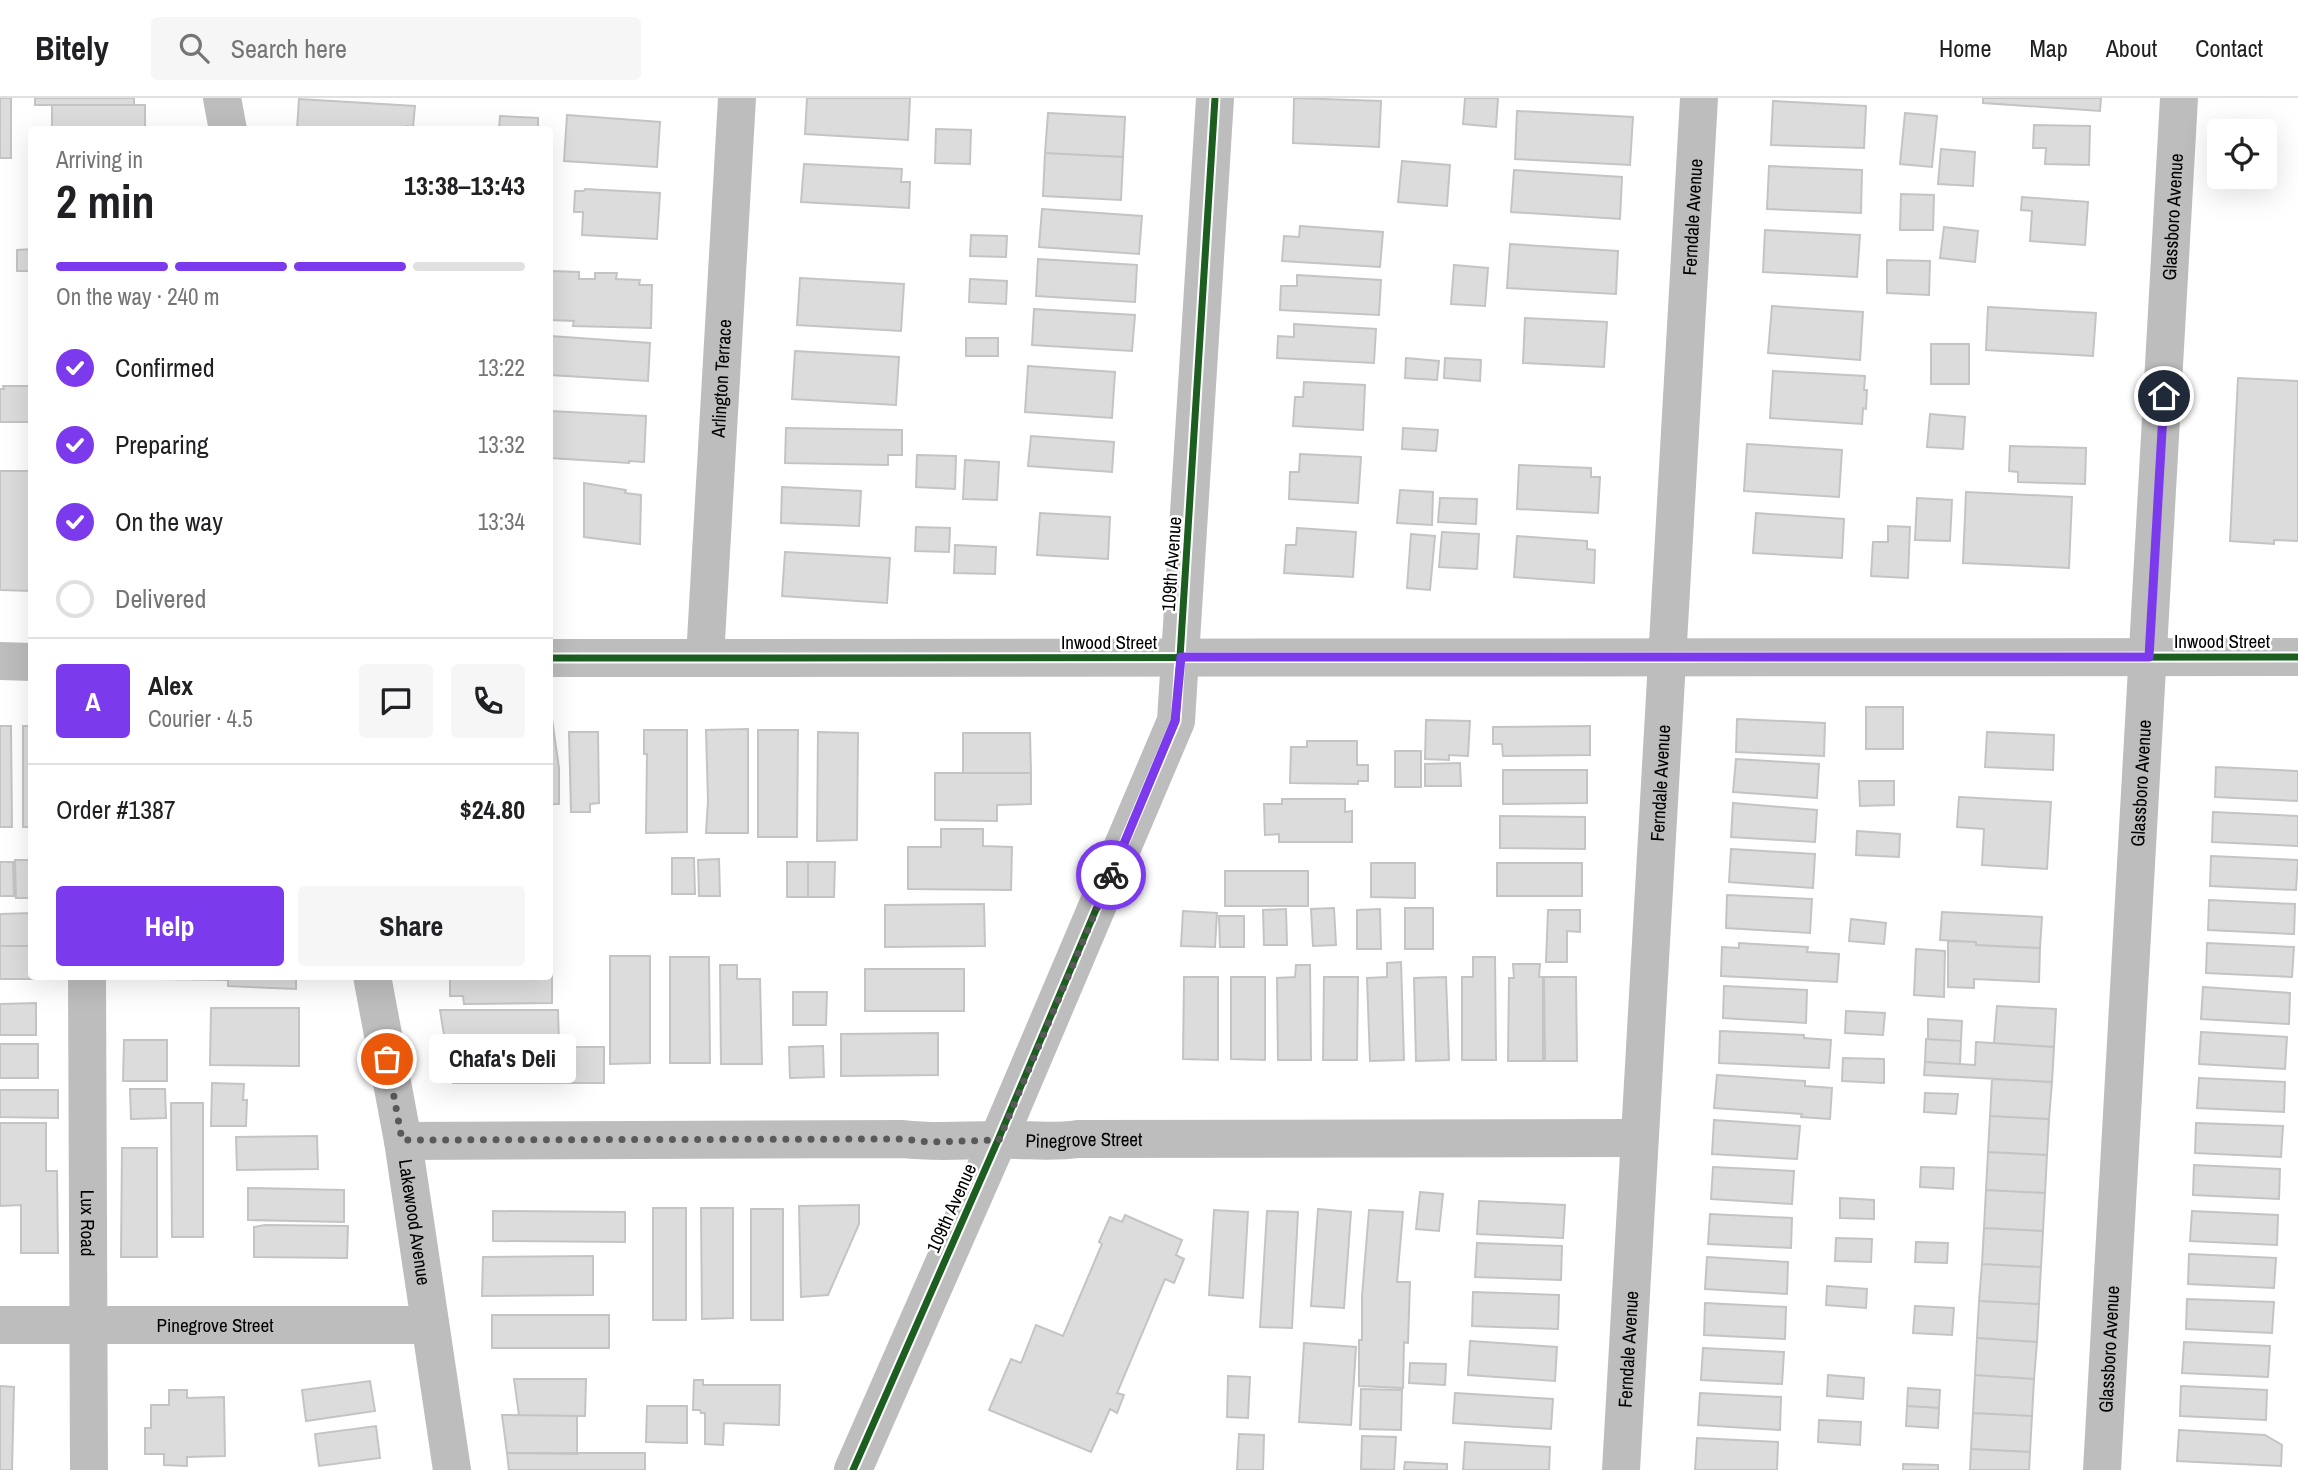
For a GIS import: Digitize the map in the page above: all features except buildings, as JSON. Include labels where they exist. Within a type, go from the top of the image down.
[{"type":"street","points":[[222,98],[227,126]]},
{"type":"street","name":"Arlington Terrace","points":[[705,658],[737,98]]},
{"type":"street","name":"109th Avenue","points":[[853,1470],[999,1140],[1175,721],[1215,98]]},
{"type":"street","name":"Ferndale Avenue","points":[[1621,1470],[1699,98]]},
{"type":"street","name":"Glassboro Avenue","points":[[2102,1470],[2179,98]]},
{"type":"street","name":"Inwood Street","points":[[553,658],[2298,657]]},
{"type":"street","points":[[0,662],[28,662]]},
{"type":"street","name":"Lux Road","points":[[87,980],[89,1470]]},
{"type":"street","name":"Lakewood Avenue","points":[[373,980],[402,1140],[452,1470]]},
{"type":"street","name":"Pinegrove Street","points":[[402,1140],[903,1139],[928,1142],[1053,1142],[1078,1139],[1639,1138]]},
{"type":"street","name":"Pinegrove Street","points":[[0,1325],[430,1325]]},
{"type":"cycle path","points":[[853,1470],[998,1140],[1176,721],[1215,98]]},
{"type":"cycle path","points":[[553,658],[2298,657]]},
{"type":"way so far","points":[[387,1059],[402,1140],[999,1140],[1111,875]]},
{"type":"place","name":"Chafa's Deli","points":[[387,1059]]},
{"type":"route","points":[[1111,875],[1175,721],[1181,657],[2149,657],[2164,396]]}]
